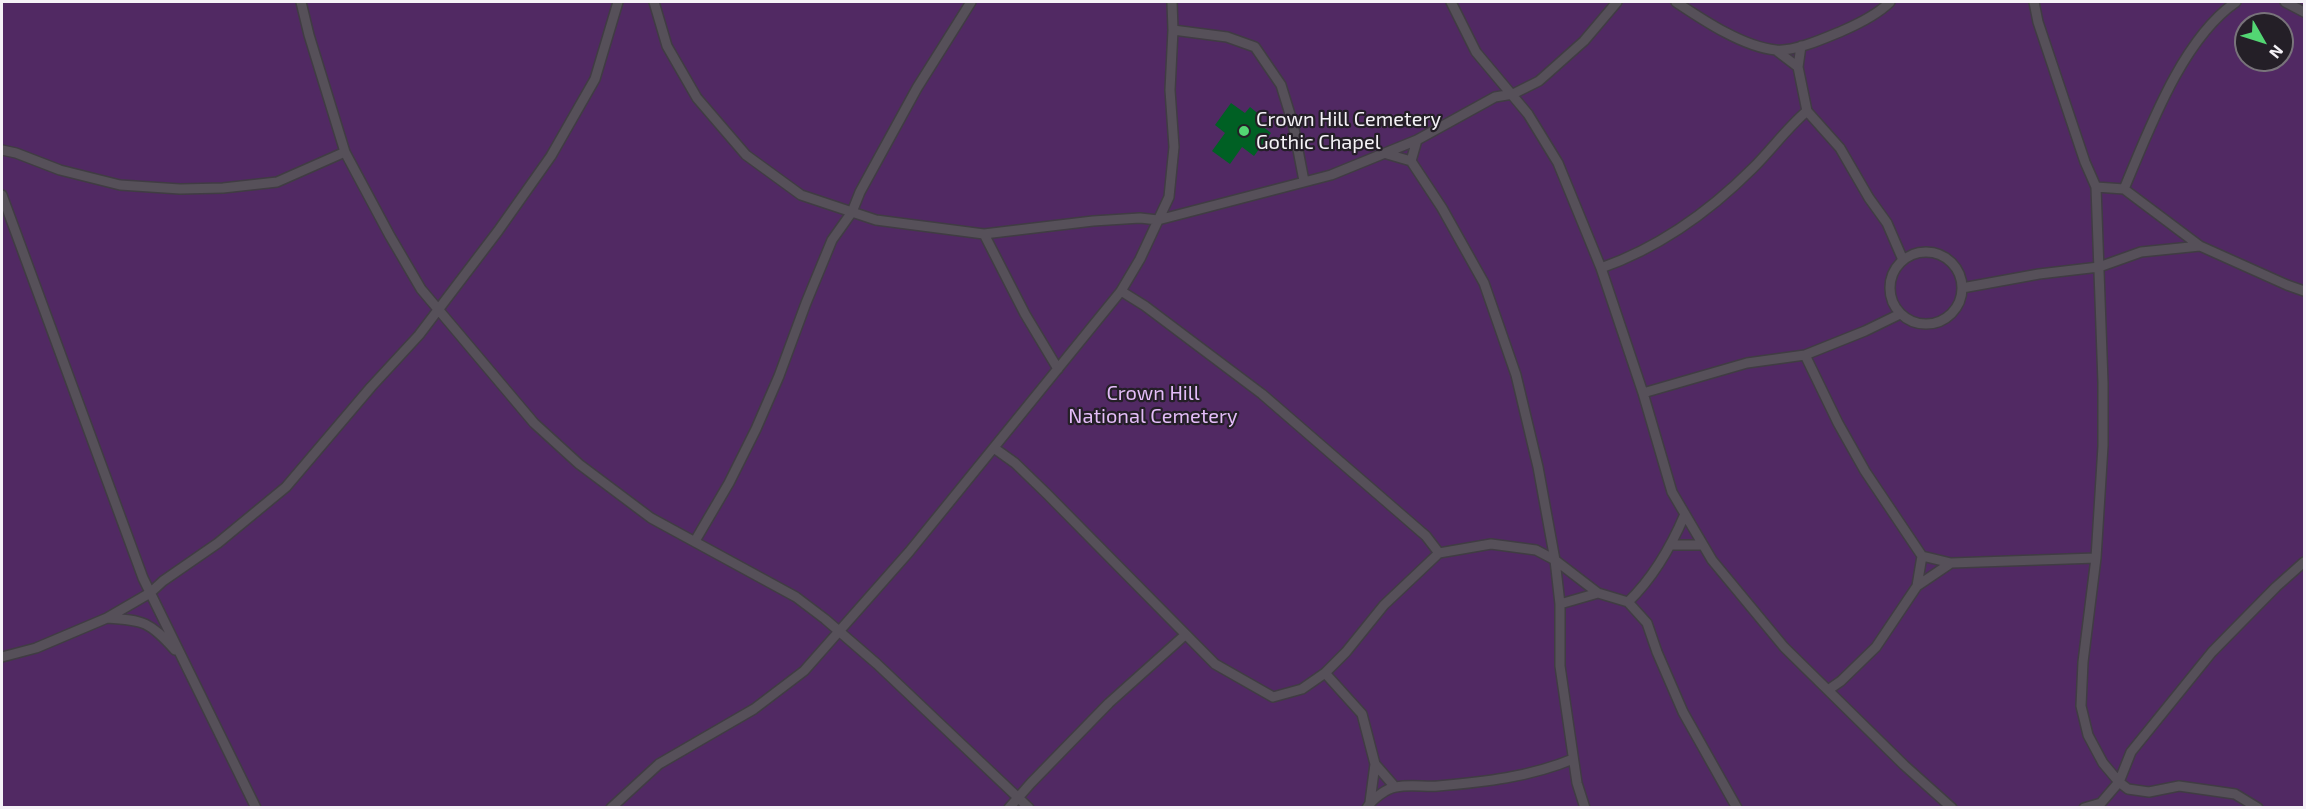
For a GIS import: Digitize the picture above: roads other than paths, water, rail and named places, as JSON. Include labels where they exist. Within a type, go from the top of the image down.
[{"type":"lane","points":[[301,2],[345,152],[421,289],[534,423],[579,464],[651,518],[796,597],[840,631],[1029,807]]},
{"type":"lane","points":[[2,657],[36,648],[107,618],[150,593],[163,581],[218,543],[286,487],[439,310],[551,156],[595,78],[618,2]]},
{"type":"lane","points":[[654,2],[667,46],[697,98],[746,155],[801,195],[876,220],[984,234],[1093,220],[1140,218],[1158,220],[1331,175],[1418,140],[1495,97],[1513,94],[1539,81],[1584,41],[1617,2]]},
{"type":"lane","points":[[695,541],[729,483],[756,429],[832,240],[852,213],[916,88],[971,2]]},
{"type":"lane","points":[[611,807],[659,765],[754,709],[804,671],[909,552],[1121,291],[1140,259],[1169,197],[1174,147],[1170,90],[1172,2]]},
{"type":"lane","points":[[1451,2],[1476,52],[1528,114],[1558,163],[1601,268],[1643,393],[1672,492],[1712,560],[1784,647],[1904,765],[1952,807]]},
{"type":"lane","points":[[1676,2],[1740,40],[1777,51],[1798,67]]},
{"type":"lane","points":[[1777,51],[1801,46],[1856,24],[1890,2]]},
{"type":"lane","points":[[2034,2],[2038,22],[2085,162],[2096,187],[2103,435],[2096,558],[2083,662],[2081,706],[2088,735],[2103,763],[2128,789],[2149,792],[2179,786],[2235,794],[2258,807]]},
{"type":"lane","points":[[2124,189],[2162,103],[2196,42],[2229,6],[2236,2]]},
{"type":"lane","points":[[2285,2],[2304,12]]},
{"type":"lane","points":[[1173,30],[1227,36],[1255,47],[1281,85],[1293,124],[1304,181]]},
{"type":"lane","points":[[1801,46],[1798,67],[1807,111],[1840,148],[1869,198],[1887,223],[1903,260]]},
{"type":"lane","points":[[1601,268],[1619,262],[1676,232],[1754,168],[1792,123],[1807,111]]},
{"type":"lane","points":[[1411,161],[1418,140]]},
{"type":"lane","points":[[2,150],[60,170],[120,185],[180,189],[223,188],[277,182],[345,152]]},
{"type":"lane","points":[[1387,153],[1411,161],[1442,208],[1484,283],[1515,375],[1538,467],[1555,561],[1560,604],[1560,666],[1577,783],[1585,807]]},
{"type":"lane","points":[[2096,187],[2124,189],[2200,246],[2304,291]]},
{"type":"lane","points":[[2,195],[150,593],[256,807]]},
{"type":"lane","points":[[984,234],[1025,314],[1058,369]]},
{"type":"lane","points":[[1962,288],[2049,272],[2099,267],[2141,252],[2200,246]]},
{"type":"lane","points":[[1921,252],[1940,255],[1951,262],[1960,275],[1962,288],[1957,307],[1948,317],[1938,322],[1924,324],[1910,321],[1900,314],[1892,302],[1890,290],[1895,270],[1903,260],[1921,252]]},
{"type":"lane","points":[[1121,291],[1145,306],[1262,394],[1426,536],[1439,553]]},
{"type":"lane","points":[[1643,393],[1747,363],[1805,355],[1900,314]]},
{"type":"lane","points":[[1805,355],[1838,423],[1865,471],[1922,556],[1952,563],[2096,558]]},
{"type":"lane","points":[[993,448],[1015,463],[1047,494],[1215,664],[1273,697],[1302,689],[1325,674],[1384,605],[1439,553],[1491,544],[1536,550],[1598,593],[1628,602],[1647,623],[1683,712],[1737,807]]},
{"type":"lane","points":[[1628,602],[1651,577],[1672,545],[1685,514]]},
{"type":"lane","points":[[1536,550],[1550,535]]},
{"type":"lane","points":[[1672,545],[1703,545]]},
{"type":"lane","points":[[1917,586],[1922,556]]},
{"type":"lane","points":[[2084,807],[2101,803],[2119,782],[2131,752],[2212,652],[2304,562]]},
{"type":"lane","points":[[1828,690],[1841,681],[1876,647],[1917,586],[1952,563]]},
{"type":"lane","points":[[1560,604],[1598,593]]},
{"type":"lane","points":[[107,618],[138,620],[159,632],[184,660]]},
{"type":"lane","points":[[1009,807],[1109,703],[1185,635]]},
{"type":"lane","points":[[1325,674],[1362,714],[1375,764],[1369,805]]},
{"type":"lane","points":[[1369,805],[1395,787],[1436,786],[1497,780],[1548,770],[1573,759]]},
{"type":"lane","points":[[1375,764],[1395,787]]},
{"type":"place","name":"Crown Hill Cemetery Gothic Chapel","points":[[1244,131]]},
{"type":"park label","name":"Crown Hill National Cemetery","points":[[1153,404]]}]
